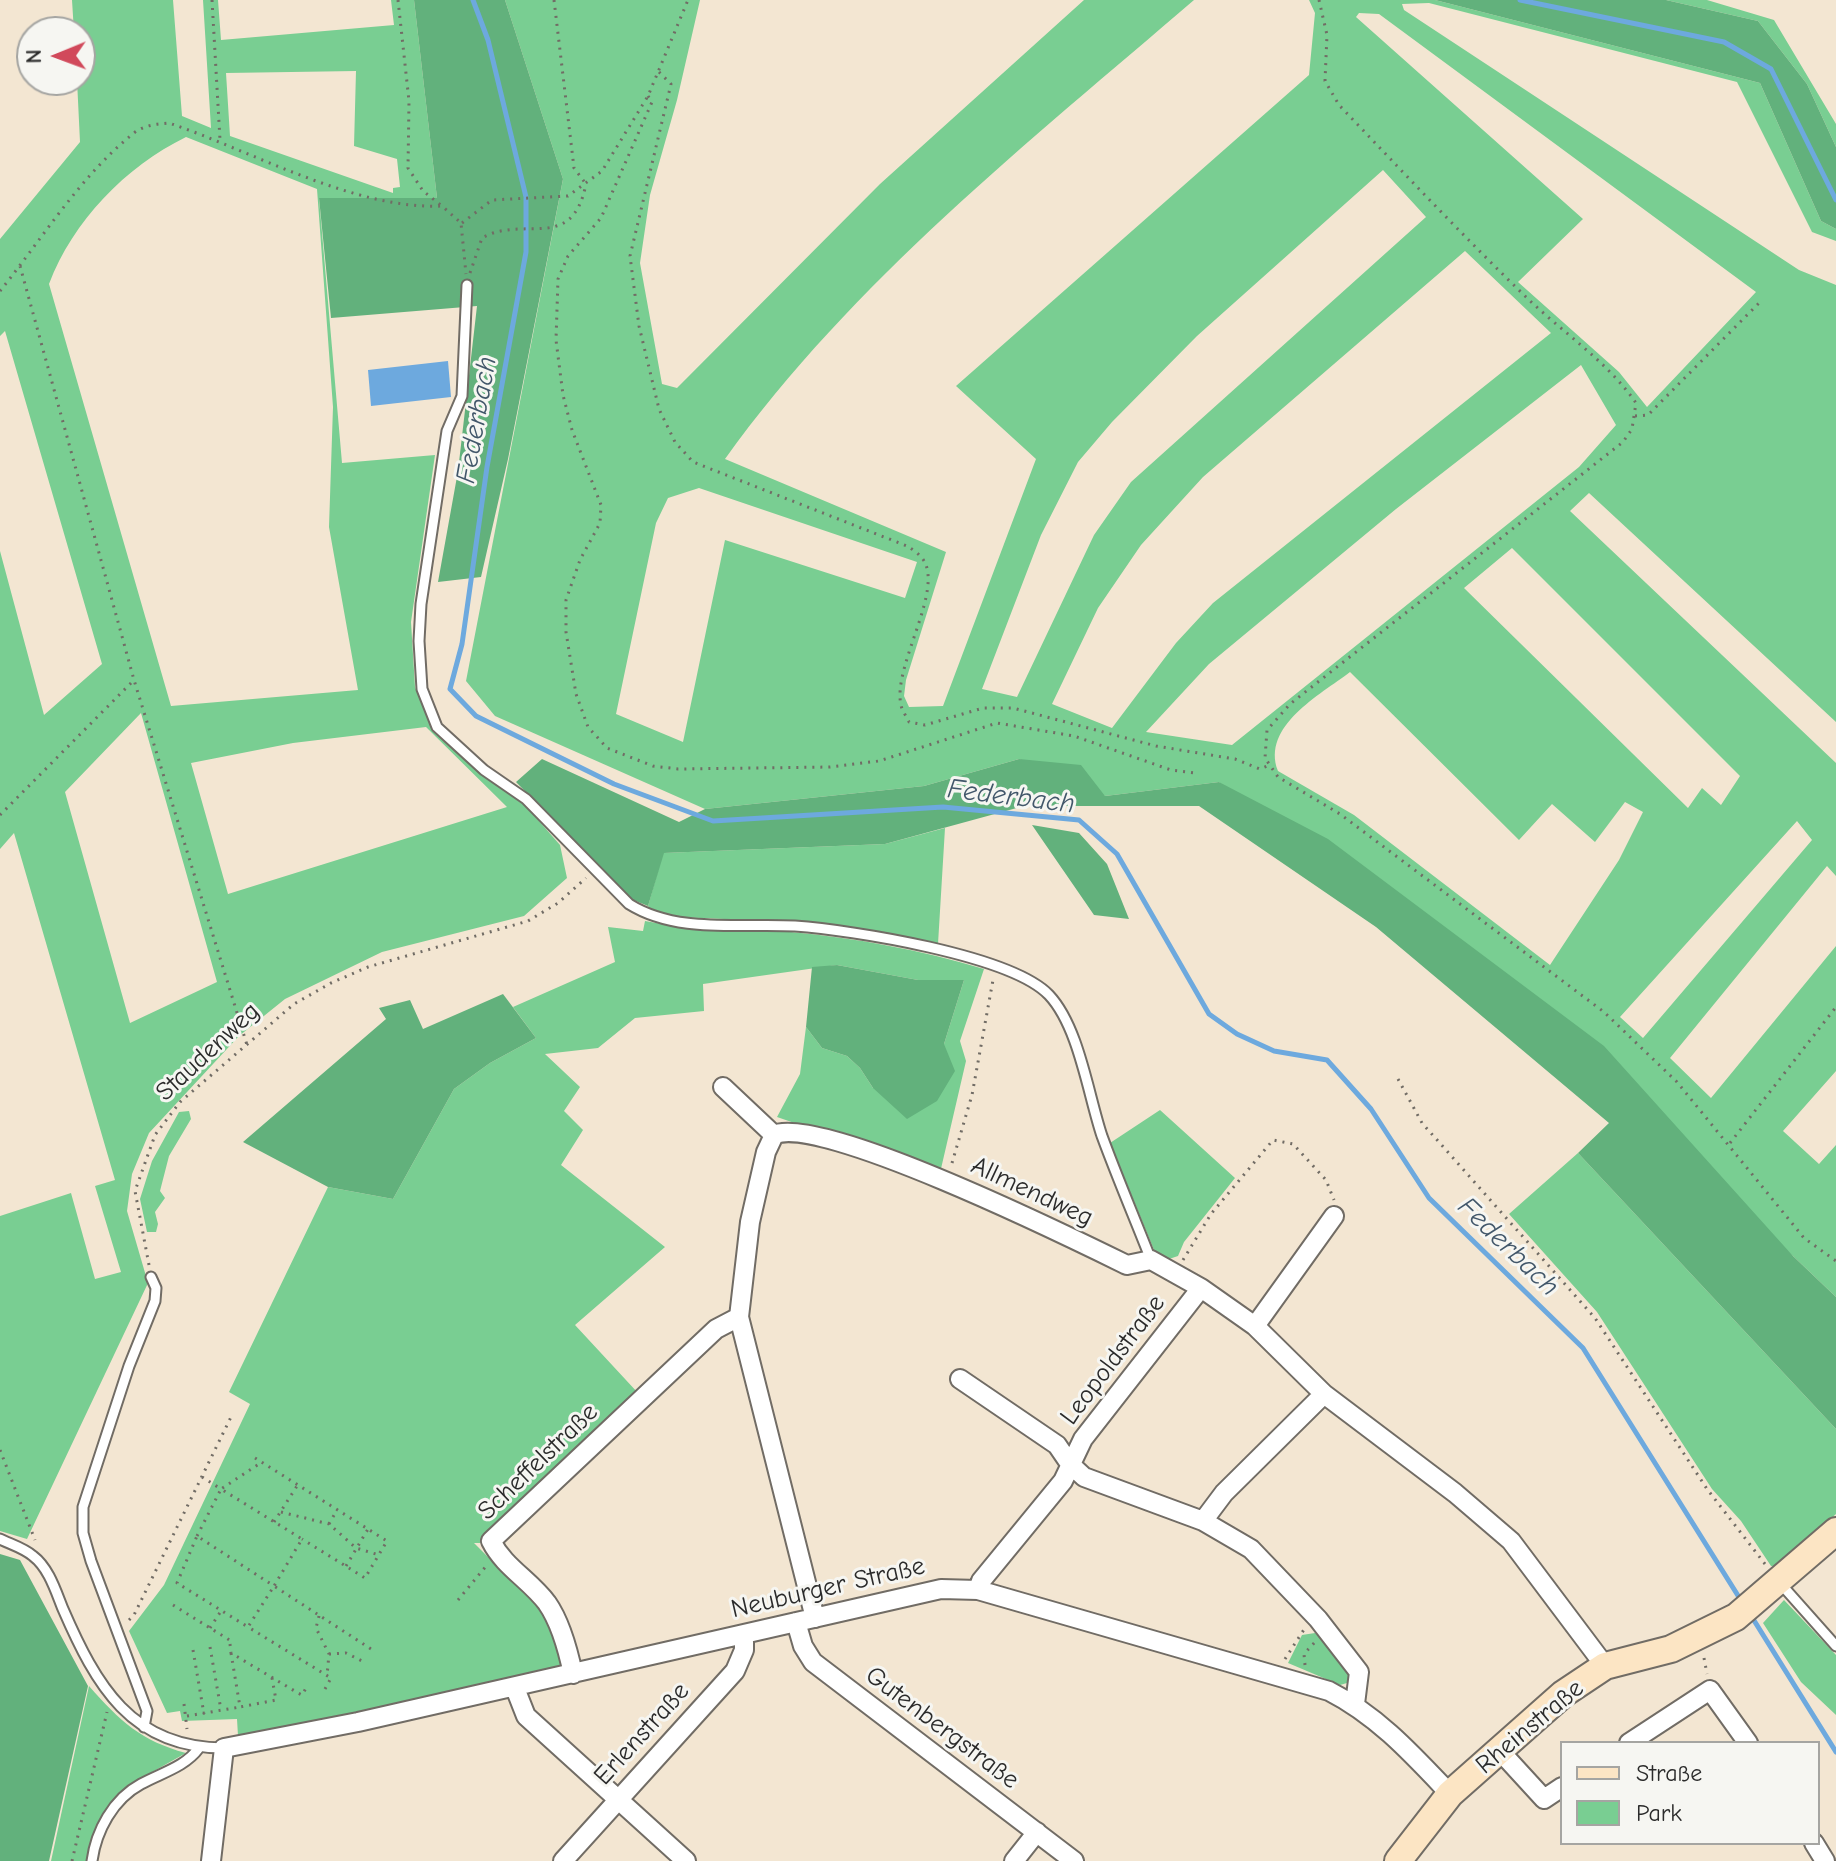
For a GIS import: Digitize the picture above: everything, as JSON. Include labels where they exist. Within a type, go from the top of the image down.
[{"type":"main road","name":"Rheinstraße","points":[[1398,1861],[1450,1794],[1563,1694],[1605,1666],[1698,1639],[1744,1611],[1780,1583],[1836,1531]]},
{"type":"street","points":[[723,1087],[774,1135],[766,1152],[750,1222],[739,1317],[806,1620]]},
{"type":"street","name":"Allmendweg","points":[[774,1135],[795,1132],[825,1138],[939,1178],[1127,1265],[1151,1260],[1201,1288],[1255,1326],[1324,1394],[1455,1493],[1511,1541],[1605,1666]]},
{"type":"street","points":[[1255,1326],[1334,1216]]},
{"type":"street","name":"Leopoldstraße","points":[[978,1590],[981,1581],[1063,1481],[1083,1439],[1201,1288]]},
{"type":"street","name":"Scheffelstraße","points":[[573,1674],[567,1645],[547,1603],[497,1553],[491,1541],[716,1329],[739,1317]]},
{"type":"street","name":"Leopoldstraße","points":[[960,1379],[1057,1445],[1084,1477],[1203,1521],[1251,1549],[1323,1625],[1359,1672],[1355,1704]]},
{"type":"street","points":[[1203,1521],[1224,1493],[1324,1394]]},
{"type":"street","name":"Neuburger Straße","points":[[224,1748],[515,1688],[941,1589],[978,1590],[1307,1685],[1355,1704],[1398,1739],[1450,1794]]},
{"type":"street","name":"Gutenbergstraße","points":[[806,1620],[803,1646],[813,1662],[1074,1861]]},
{"type":"street","name":"Erlenstraße","points":[[563,1861],[735,1671],[744,1650],[744,1634]]},
{"type":"street","points":[[515,1688],[526,1716],[686,1861]]},
{"type":"street","points":[[1632,1741],[1710,1690],[1747,1741]]},
{"type":"street","points":[[211,1861],[224,1748]]},
{"type":"street","points":[[1500,1751],[1544,1799],[1560,1788]]},
{"type":"street","points":[[1014,1861],[1037,1832]]},
{"type":"lane","points":[[467,285],[462,396],[447,431],[421,604],[419,641],[422,689],[437,727],[484,770],[526,799],[629,904],[649,917],[675,922],[798,926],[935,948],[1024,977],[1048,994],[1066,1018],[1103,1136],[1151,1260]]},
{"type":"lane","points":[[144,1727],[147,1711],[83,1533],[83,1507],[129,1366],[155,1301],[156,1288],[151,1277]]},
{"type":"lane","points":[[0,1539],[34,1556],[48,1573],[78,1643],[112,1701],[144,1727],[199,1748],[224,1748]]},
{"type":"lane","points":[[1780,1583],[1836,1646]]},
{"type":"lane","points":[[92,1861],[106,1819],[119,1801],[137,1786],[192,1758],[199,1748]]},
{"type":"path","points":[[212,0],[220,141]]},
{"type":"path","points":[[398,0],[409,101],[408,168],[423,191],[461,223],[467,285]]},
{"type":"path","points":[[467,285],[478,244],[488,235],[552,228],[571,218],[583,198],[586,184],[574,168],[561,35],[554,0]]},
{"type":"path","points":[[461,223],[492,200],[568,196],[602,171],[648,96],[688,0]]},
{"type":"path","points":[[1319,0],[1327,35],[1325,81],[1339,105],[1469,243],[1559,329],[1622,382],[1636,403],[1632,429],[1623,442],[1290,704],[1267,730],[1265,758],[1278,777],[1340,814],[1604,1012],[1677,1082],[1804,1238],[1836,1261]]},
{"type":"path","points":[[659,72],[671,84],[630,256],[639,326],[659,409],[675,442],[693,462],[907,546],[923,558],[928,572],[926,592],[901,683],[901,705],[909,722],[925,725],[983,708],[1013,708],[1156,746],[1235,759],[1260,769],[1270,765]]},
{"type":"path","points":[[648,96],[652,102],[601,218],[568,256],[558,279],[556,340],[563,395],[572,430],[601,505],[600,523],[580,560],[566,600],[566,632],[576,694],[588,727],[607,748],[653,766],[678,769],[830,767],[879,761],[997,723],[1074,736],[1171,770],[1196,773]]},
{"type":"path","points":[[0,291],[80,189],[135,131],[153,124],[169,123],[296,173],[409,208],[442,206]]},
{"type":"path","points":[[20,266],[134,680],[247,1045]]},
{"type":"path","points":[[1635,416],[1648,415],[1760,302]]},
{"type":"path","points":[[0,815],[134,680]]},
{"type":"path","name":"Staudenweg","points":[[151,1277],[135,1191],[143,1161],[155,1135],[180,1102],[294,1004],[331,983],[368,967],[528,921],[558,903],[595,870]]},
{"type":"path","points":[[939,1178],[954,1160],[959,1145],[996,968]]},
{"type":"path","points":[[1729,1145],[1836,1007]]},
{"type":"path","points":[[1398,1079],[1422,1123],[1595,1318],[1707,1489],[1780,1583]]},
{"type":"path","points":[[1189,1250],[1211,1214],[1273,1140],[1293,1144],[1326,1180],[1334,1199],[1334,1216]]},
{"type":"path","points":[[116,1630],[134,1615],[232,1415]]},
{"type":"path","points":[[0,1450],[33,1534]]},
{"type":"path","points":[[202,1477],[365,1578],[387,1541],[255,1458]]},
{"type":"path","points":[[262,1462],[221,1489],[177,1583],[331,1678],[325,1689]]},
{"type":"path","points":[[274,1522],[297,1486]]},
{"type":"path","points":[[329,1524],[337,1509]]},
{"type":"path","points":[[281,1512],[329,1524],[356,1548],[379,1555]]},
{"type":"path","points":[[346,1566],[368,1529]]},
{"type":"path","points":[[197,1536],[371,1649]]},
{"type":"path","points":[[248,1627],[302,1539]]},
{"type":"path","points":[[458,1600],[497,1553]]},
{"type":"path","points":[[173,1605],[230,1642],[240,1707]]},
{"type":"path","points":[[210,1628],[221,1611]]},
{"type":"path","points":[[319,1615],[316,1628],[329,1654],[327,1676]]},
{"type":"path","points":[[1277,1677],[1298,1636],[1323,1625]]},
{"type":"path","points":[[1307,1685],[1304,1654],[1323,1625]]},
{"type":"path","points":[[210,1647],[221,1710]]},
{"type":"path","points":[[193,1650],[204,1714]]},
{"type":"path","points":[[1702,1651],[1710,1690]]},
{"type":"path","points":[[231,1653],[302,1695],[306,1688]]},
{"type":"path","points":[[329,1654],[346,1653],[362,1661]]},
{"type":"path","points":[[187,1716],[276,1700],[272,1678]]},
{"type":"path","points":[[72,1861],[102,1723],[112,1701]]},
{"type":"path","points":[[184,1704],[188,1727]]},
{"type":"green space","points":[[72,0],[173,0],[182,116],[211,128],[203,0],[218,0],[221,40],[394,25],[391,0],[414,0],[437,198],[319,198],[342,463],[435,455],[411,622],[415,687],[432,729],[525,805],[560,845],[567,878],[524,916],[382,952],[285,999],[239,1036],[149,1133],[132,1174],[127,1211],[148,1283],[27,1539],[0,1531],[0,1216],[71,1193],[95,1279],[121,1272],[95,1186],[115,1180],[14,833],[0,849],[0,551],[44,715],[102,664],[5,331],[0,336],[0,239],[80,142],[78,96],[96,96],[96,16],[73,16]],"holes":[[[356,71],[354,146],[397,159],[400,187],[393,188],[393,193],[230,136],[226,73]],[[186,137],[317,189],[333,407],[329,527],[358,690],[171,706],[49,284],[72,239],[104,198],[142,164]],[[141,713],[217,982],[130,1023],[65,792]],[[426,727],[507,807],[228,894],[191,763],[293,743]]]},
{"type":"green space","points":[[414,0],[505,0],[563,179],[508,459],[481,577],[438,582],[458,471],[477,306],[331,318],[319,198],[437,198]]},
{"type":"green space","points":[[505,0],[700,0],[677,100],[650,195],[640,263],[662,384],[677,388],[880,184],[1084,0],[1194,0],[1007,161],[886,273],[775,394],[725,459],[946,552],[906,680],[904,696],[909,707],[943,706],[1036,459],[956,386],[1309,75],[1315,13],[1309,0],[1435,0],[1760,83],[1821,221],[1836,229],[1836,241],[1812,232],[1737,82],[1429,3],[1402,4],[1404,10],[1799,270],[1836,285],[1836,722],[1589,493],[1570,511],[1836,763],[1836,876],[1827,866],[1670,1058],[1711,1098],[1836,946],[1836,1071],[1783,1131],[1819,1164],[1836,1145],[1836,1297],[1793,1256],[1219,782],[1105,796],[1019,759],[924,786],[705,809],[495,716],[466,681],[563,179]],"holes":[[[1359,13],[1379,14],[1756,292],[1647,407],[1619,372],[1518,282],[1583,219],[1356,17]],[[1383,170],[1426,217],[1131,482],[1094,535],[1017,697],[982,689],[1041,535],[1078,462],[1112,422],[1197,336]],[[1465,251],[1551,333],[1213,603],[1176,643],[1112,728],[1052,704],[1098,608],[1141,545],[1203,477]],[[1581,365],[1616,425],[1579,467],[1232,745],[1146,732],[1209,664],[1396,509]],[[699,488],[917,562],[905,598],[725,540],[683,742],[616,714],[656,523],[668,498]],[[1512,548],[1740,776],[1721,805],[1702,788],[1688,808],[1464,588]],[[1350,672],[1519,840],[1552,804],[1595,842],[1625,802],[1643,812],[1619,860],[1550,965],[1354,815],[1278,771],[1275,755],[1278,740],[1285,726],[1310,702]],[[1797,821],[1812,840],[1643,1038],[1620,1017]]]},
{"type":"green space","points":[[1435,0],[1666,0],[1758,21],[1807,84],[1836,147],[1836,229],[1821,221],[1760,83]]},
{"type":"green space","points":[[1666,0],[1707,0],[1774,20],[1836,124],[1836,147],[1807,84],[1758,21]]},
{"type":"green space","points":[[542,759],[679,822],[705,809],[924,786],[1019,759],[1081,765],[1105,796],[1219,782],[1328,839],[1604,1046],[1793,1256],[1836,1297],[1836,1429],[1578,1153],[1609,1123],[1376,927],[1199,806],[1024,806],[885,844],[664,853],[648,906],[631,899],[516,782]]},
{"type":"green space","points":[[1032,825],[1079,833],[1107,864],[1129,919],[1094,915]]},
{"type":"green space","points":[[945,828],[938,944],[797,922],[676,917],[651,911],[648,906],[663,853],[885,844]]},
{"type":"green space","points":[[645,921],[840,938],[912,951],[984,969],[960,1041],[966,1061],[940,1173],[777,1117],[800,1074],[806,1027],[822,1048],[847,1056],[860,1068],[873,1088],[944,1044],[964,980],[918,980],[837,965],[703,984],[704,1011],[635,1018],[598,1048],[545,1054],[580,1087],[564,1111],[583,1130],[561,1165],[665,1247],[575,1325],[638,1393],[480,1543],[474,1543],[537,1606],[554,1631],[564,1670],[238,1736],[237,1719],[182,1721],[180,1711],[167,1713],[129,1631],[164,1585],[250,1404],[229,1392],[328,1187],[393,1199],[454,1089],[490,1063],[536,1038],[513,1007],[615,962],[608,927],[643,931]]},
{"type":"green space","points":[[837,965],[918,980],[964,980],[944,1044],[955,1071],[937,1101],[907,1119],[873,1088],[860,1068],[847,1056],[822,1048],[806,1027],[812,967]]},
{"type":"green space","points":[[503,994],[536,1038],[490,1063],[454,1089],[393,1199],[328,1187],[243,1142],[386,1019],[379,1008],[410,1000],[423,1029]]},
{"type":"green space","points":[[1160,1110],[1235,1178],[1184,1242],[1178,1256],[1166,1260],[1154,1250],[1110,1143]]},
{"type":"green space","points":[[189,1111],[191,1119],[169,1156],[160,1191],[165,1198],[155,1212],[156,1232],[147,1232],[140,1199],[152,1161],[179,1112]]},
{"type":"green space","points":[[1578,1153],[1836,1429],[1836,1514],[1780,1566],[1771,1566],[1741,1521],[1712,1489],[1597,1312],[1509,1214]]},
{"type":"green space","points":[[0,1554],[20,1560],[88,1686],[49,1861],[0,1861]]},
{"type":"green space","points":[[1784,1600],[1836,1655],[1836,1715],[1801,1682],[1763,1623]]},
{"type":"green space","points":[[1315,1633],[1351,1671],[1347,1683],[1340,1685],[1288,1663],[1302,1635]]},
{"type":"green space","points":[[89,1686],[132,1728],[156,1742],[186,1753],[138,1780],[107,1810],[88,1861],[51,1861]]},
{"type":"water","points":[[448,361],[451,397],[371,406],[368,370]]},
{"type":"waterway","name":"Federbach","points":[[473,0],[488,40],[526,197],[526,252],[487,467],[462,644],[450,689],[476,716],[614,784],[713,821],[943,807],[1079,820],[1117,854],[1209,1014],[1237,1034],[1274,1051],[1327,1060],[1371,1109],[1429,1198],[1583,1348],[1742,1602]]},
{"type":"waterway","points":[[1520,0],[1724,42],[1771,69],[1836,200]]},
{"type":"waterway","name":"Federbach","points":[[1750,1614],[1836,1752]]}]
